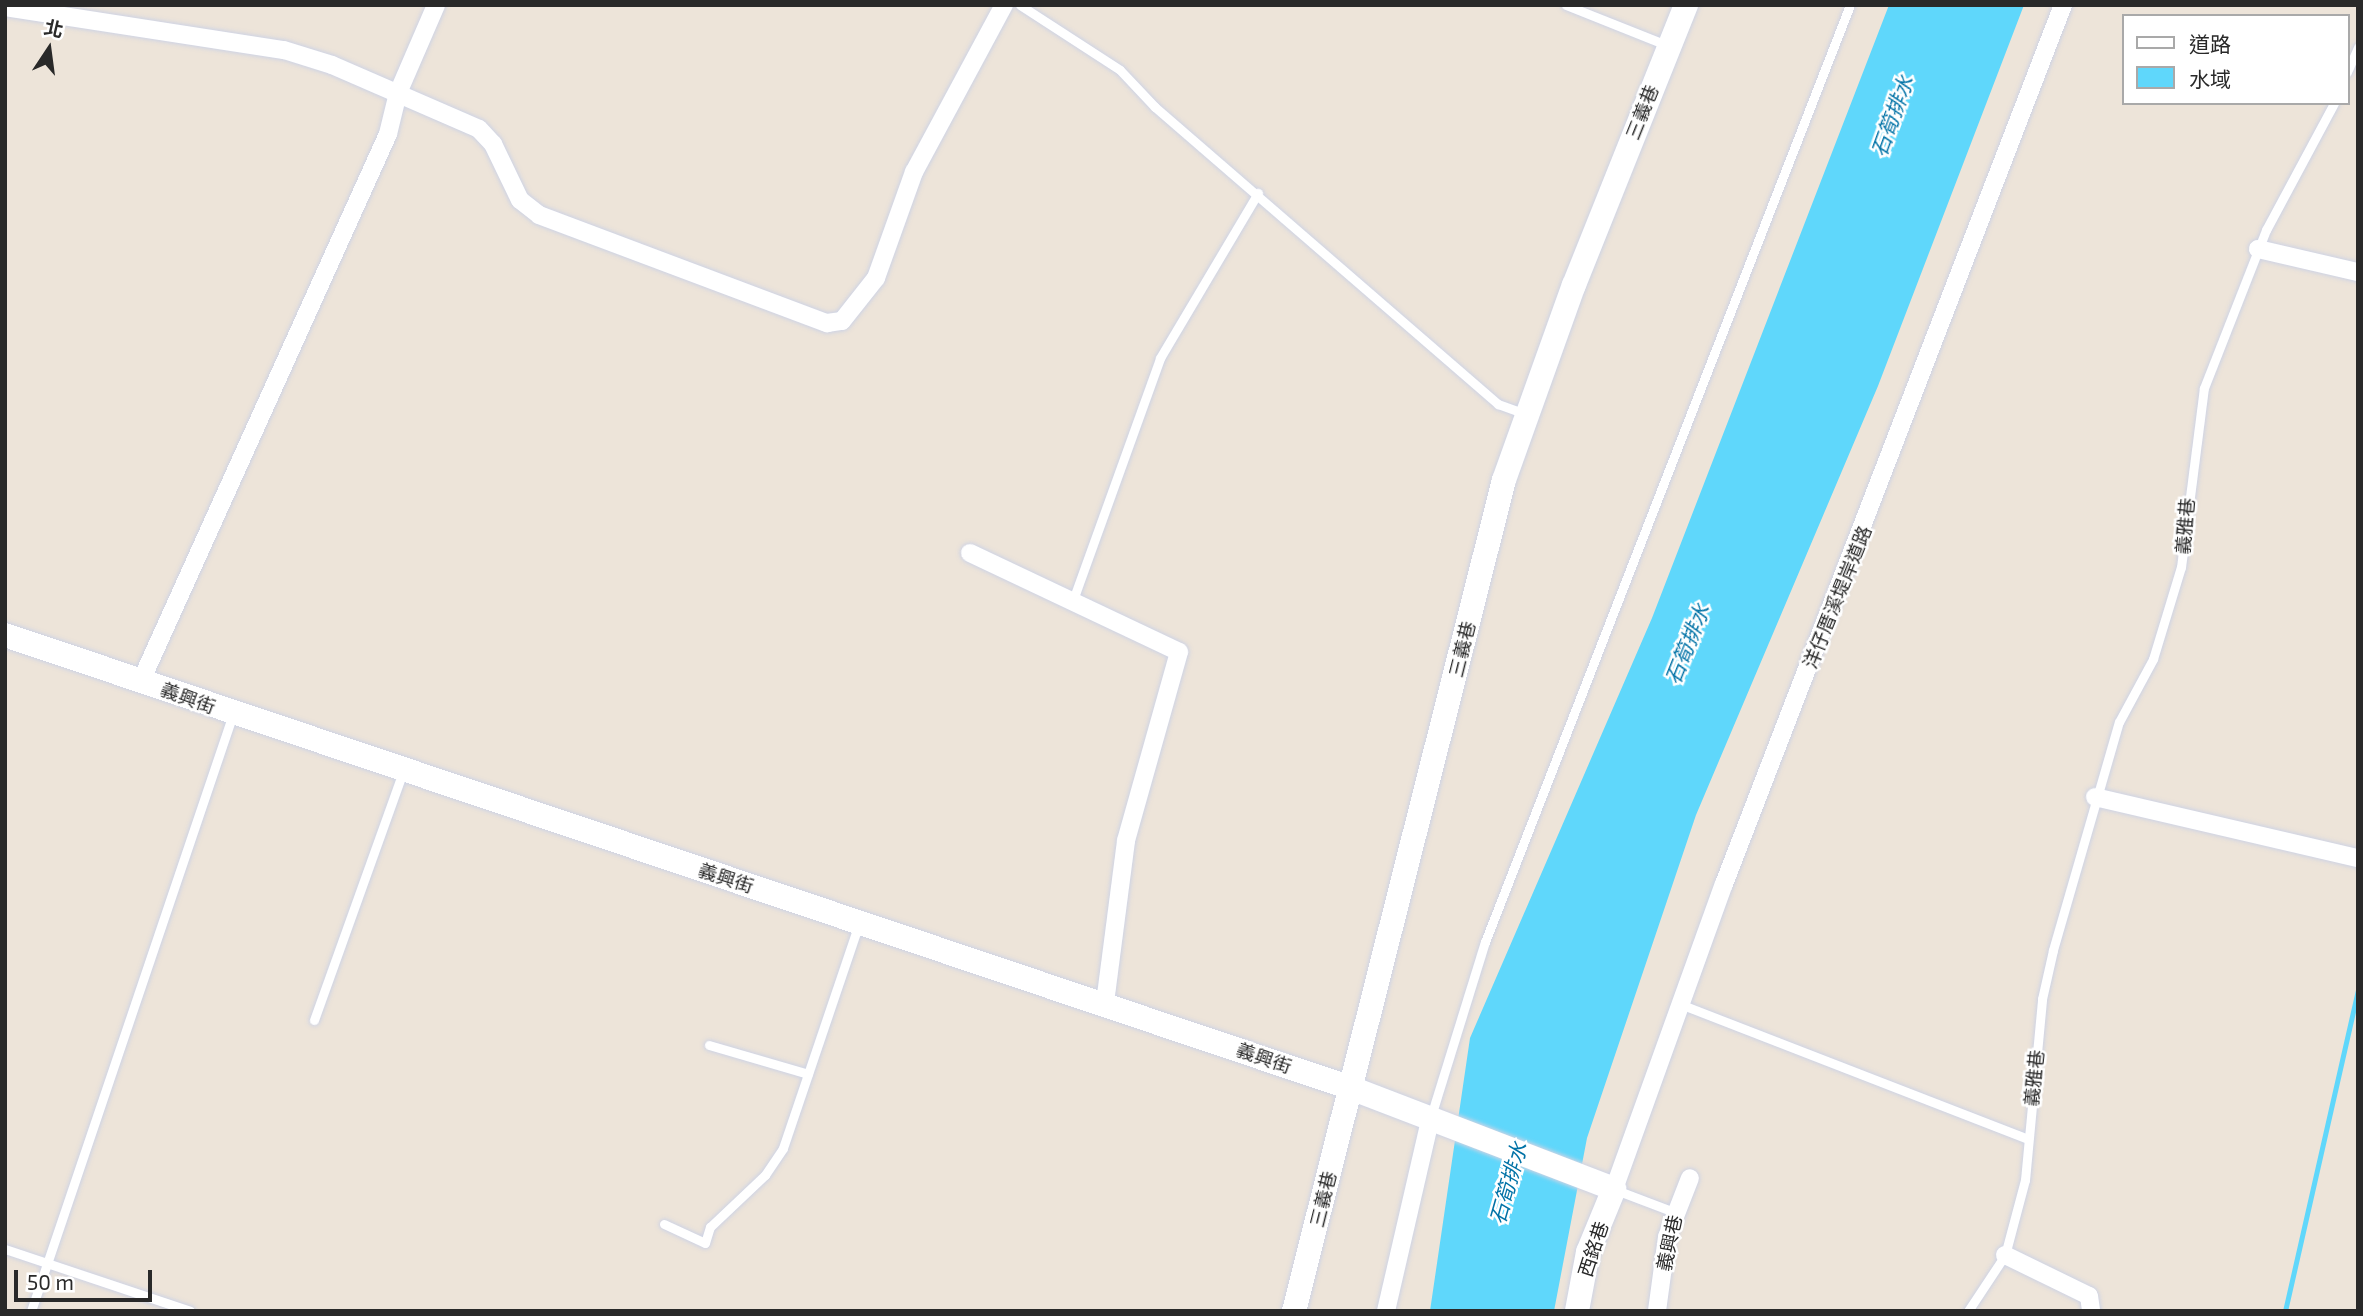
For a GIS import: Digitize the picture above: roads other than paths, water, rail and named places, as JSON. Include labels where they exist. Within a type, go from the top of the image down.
[{"type":"street","points":[[141,681],[388,134],[398,93],[436,5]]},
{"type":"street","points":[[5,7],[66,10],[284,50],[398,93],[479,129],[493,144],[520,200],[539,215],[827,323],[842,321],[876,278],[914,172],[1003,5]]},
{"type":"street","name":"三義巷","points":[[1294,1311],[1504,480],[1526,414],[1686,5]]},
{"type":"street","name":"洋仔厝溪堤岸道路","points":[[1614,1189],[1680,1003],[2063,5]]},
{"type":"street","points":[[2258,250],[2358,272]]},
{"type":"street","points":[[970,553],[1179,652],[1126,841],[1105,1003]]},
{"type":"street","name":"義興街","points":[[5,635],[403,771],[1105,1003],[1351,1088],[1614,1189]]},
{"type":"street","points":[[2095,797],[2358,858]]},
{"type":"street","points":[[1386,1311],[1437,1123]]},
{"type":"street","name":"義興巷","points":[[1657,1311],[1674,1212],[1690,1178]]},
{"type":"street","name":"西銘巷","points":[[1577,1311],[1588,1252],[1614,1189]]},
{"type":"street","points":[[2005,1255],[2089,1296],[2091,1311]]},
{"type":"lane","points":[[1020,5],[1120,70],[1155,107],[1258,193],[1498,404],[1526,414]]},
{"type":"lane","points":[[1566,5],[1669,46]]},
{"type":"lane","points":[[1437,1123],[1485,942],[1850,5]]},
{"type":"lane","points":[[2349,67],[2358,47]]},
{"type":"lane","name":"義雅巷","points":[[1968,1311],[2005,1255],[2025,1180],[2042,999],[2095,797],[2119,722],[2153,659],[2182,567],[2204,388],[2258,250],[2333,105]]},
{"type":"lane","points":[[1073,600],[1160,358],[1258,193]]},
{"type":"lane","points":[[31,1311],[233,714]]},
{"type":"lane","points":[[314,1020],[403,771]]},
{"type":"lane","points":[[664,1224],[705,1242],[710,1227],[765,1175],[783,1148],[859,922]]},
{"type":"lane","points":[[1680,1003],[2028,1139]]},
{"type":"lane","points":[[709,1045],[808,1074]]},
{"type":"lane","points":[[1614,1189],[1674,1212]]},
{"type":"lane","points":[[5,1249],[190,1311]]},
{"type":"water","name":"石筍排水","points":[[1889,5],[2024,5],[1878,386],[1696,815],[1587,1138],[1554,1311],[1430,1311],[1470,1038],[1652,618]]},
{"type":"waterway","points":[[2285,1311],[2358,989]]}]
